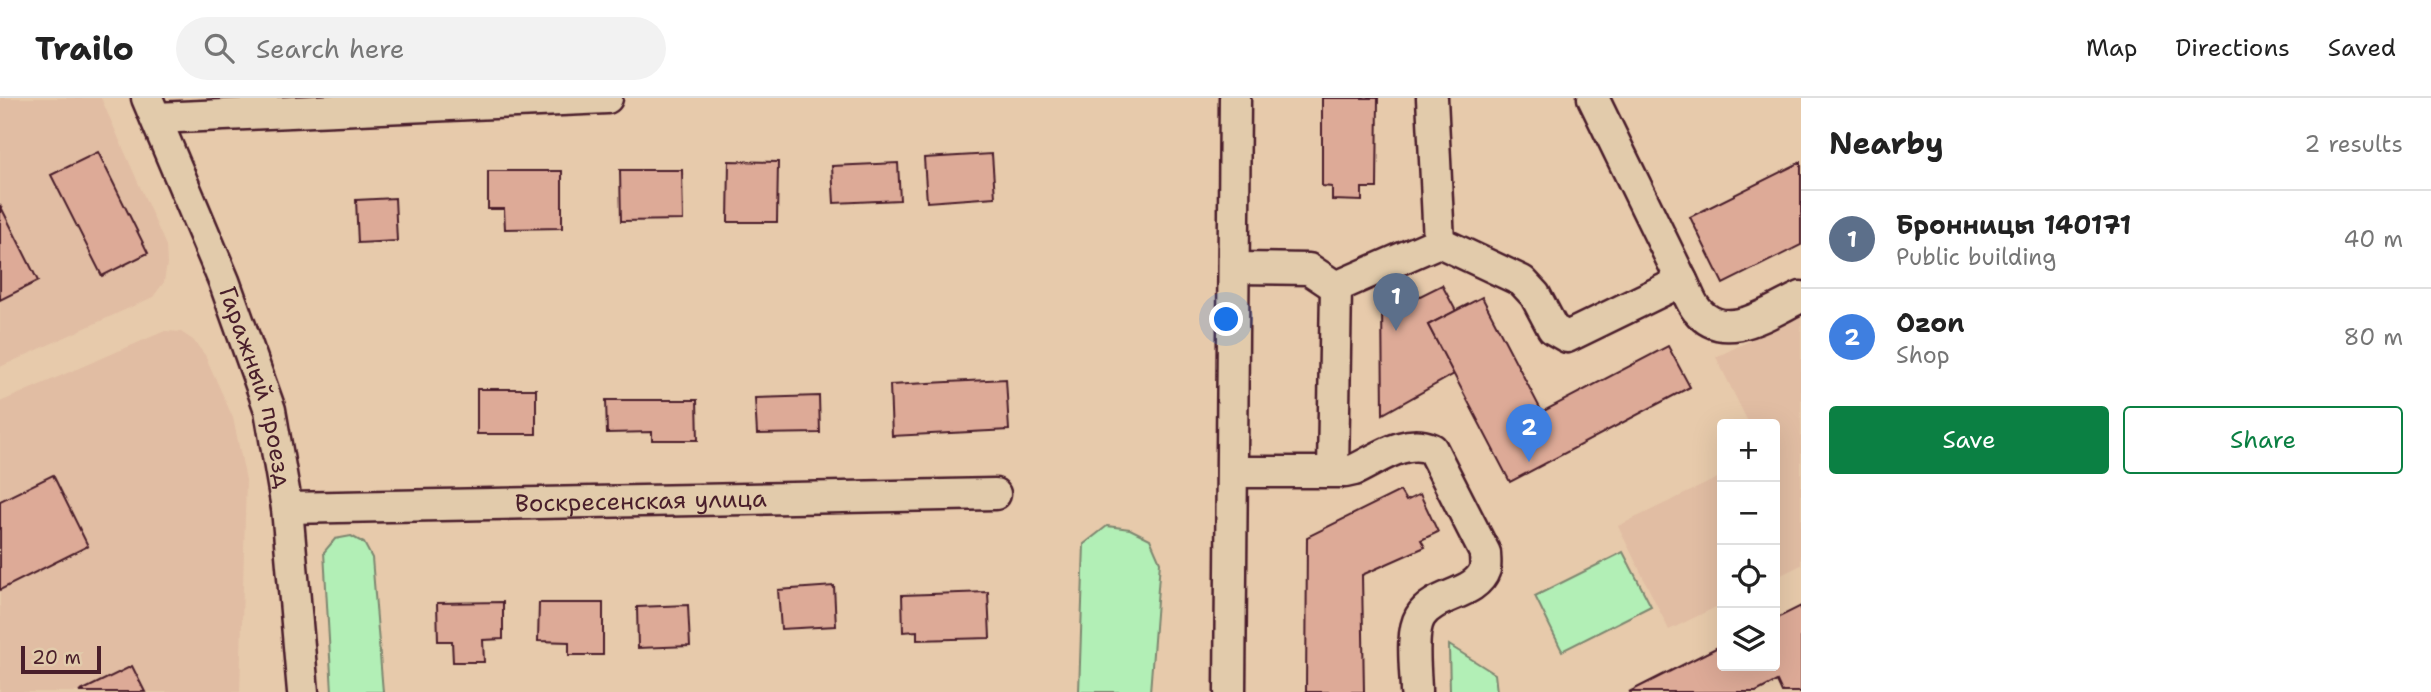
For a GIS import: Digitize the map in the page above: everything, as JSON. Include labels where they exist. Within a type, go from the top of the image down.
[{"type":"street","points":[[152,108],[607,98]]},
{"type":"street","points":[[1230,692],[1235,98]]},
{"type":"street","points":[[1432,98],[1439,242]]},
{"type":"street","points":[[1593,98],[1697,310],[1710,321],[1727,327],[1745,324],[1801,297]]},
{"type":"street","name":"Гаражный проезд","points":[[152,108],[224,282],[270,410],[287,508],[303,692]]},
{"type":"street","points":[[1336,287],[1439,242],[1521,281],[1535,295],[1553,329],[1567,337],[1682,281]]},
{"type":"street","points":[[1234,268],[1309,269],[1336,287]]},
{"type":"street","points":[[1333,471],[1336,287]]},
{"type":"street","points":[[1232,472],[1354,470],[1408,444],[1420,444],[1432,449],[1485,552],[1485,569],[1476,582],[1432,604],[1420,617],[1415,633],[1416,692]]},
{"type":"street","name":"Воскресенская улица","points":[[287,508],[995,494]]},
{"type":"shaded area","points":[[0,98],[101,98],[166,246],[167,264],[164,282],[153,297],[0,367]]},
{"type":"shaded area","points":[[1801,316],[1801,565],[1780,576],[1780,419],[1747,419],[1716,357]]},
{"type":"shaded area","points":[[165,331],[181,332],[193,340],[205,355],[233,418],[246,480],[240,692],[0,692],[0,402]]},
{"type":"shaded area","points":[[1717,478],[1717,606],[1669,630],[1618,526]]},
{"type":"green space","points":[[1107,526],[1130,529],[1150,539],[1160,562],[1150,692],[1079,692],[1084,544]]},
{"type":"green space","points":[[351,536],[364,543],[372,558],[383,692],[332,692],[324,552],[335,539]]},
{"type":"green space","points":[[1623,552],[1651,606],[1562,651],[1535,596]]},
{"type":"green space","points":[[1449,645],[1495,674],[1497,692],[1450,692]]},
{"type":"building","points":[[1322,98],[1378,98],[1377,188],[1362,188],[1362,201],[1332,200],[1332,187],[1322,186]]},
{"type":"building","points":[[98,152],[148,253],[102,276],[51,175]]},
{"type":"building","points":[[992,154],[995,197],[927,202],[924,158]]},
{"type":"building","points":[[729,161],[778,162],[777,222],[728,222]]},
{"type":"building","points":[[1801,162],[1801,245],[1723,284],[1690,217]]},
{"type":"building","points":[[898,163],[900,200],[834,203],[832,166]]},
{"type":"building","points":[[620,170],[682,170],[683,220],[621,221]]},
{"type":"building","points":[[488,171],[562,171],[562,228],[505,229],[504,209],[488,209]]},
{"type":"building","points":[[395,198],[397,241],[358,243],[356,200]]},
{"type":"building","points":[[0,205],[38,281],[0,300]]},
{"type":"building","points":[[1442,285],[1456,311],[1428,325],[1454,374],[1383,414],[1382,300],[1402,305]]},
{"type":"building","points":[[1482,297],[1542,412],[1668,346],[1690,387],[1510,482],[1428,325]]},
{"type":"building","points":[[1006,379],[1009,430],[892,436],[890,385]]},
{"type":"building","points":[[477,389],[536,389],[536,434],[477,434]]},
{"type":"building","points":[[819,396],[820,433],[757,434],[755,398]]},
{"type":"building","points":[[606,400],[697,400],[698,440],[652,440],[652,432],[607,433]]},
{"type":"building","points":[[53,475],[88,546],[0,590],[0,501]]},
{"type":"building","points":[[1400,491],[1406,501],[1420,494],[1438,532],[1421,540],[1425,547],[1362,575],[1364,692],[1306,692],[1307,537]]},
{"type":"building","points":[[834,586],[836,626],[781,629],[778,590]]},
{"type":"building","points":[[988,592],[990,638],[917,640],[917,631],[903,632],[902,595]]},
{"type":"building","points":[[503,602],[503,639],[483,640],[484,662],[453,662],[452,641],[438,641],[437,603]]},
{"type":"building","points":[[539,603],[603,603],[603,655],[569,655],[569,642],[538,641]]},
{"type":"building","points":[[688,605],[690,646],[638,648],[637,607]]},
{"type":"building","points":[[1801,606],[1801,692],[1782,692],[1777,681],[1756,692],[1629,692],[1717,648],[1717,671],[1780,671],[1780,616]]},
{"type":"building","points":[[132,666],[145,692],[79,692]]},
{"type":"place","name":"Бронницы 140171","points":[[1396,331]]},
{"type":"place","name":"Ozon","points":[[1529,462]]}]
